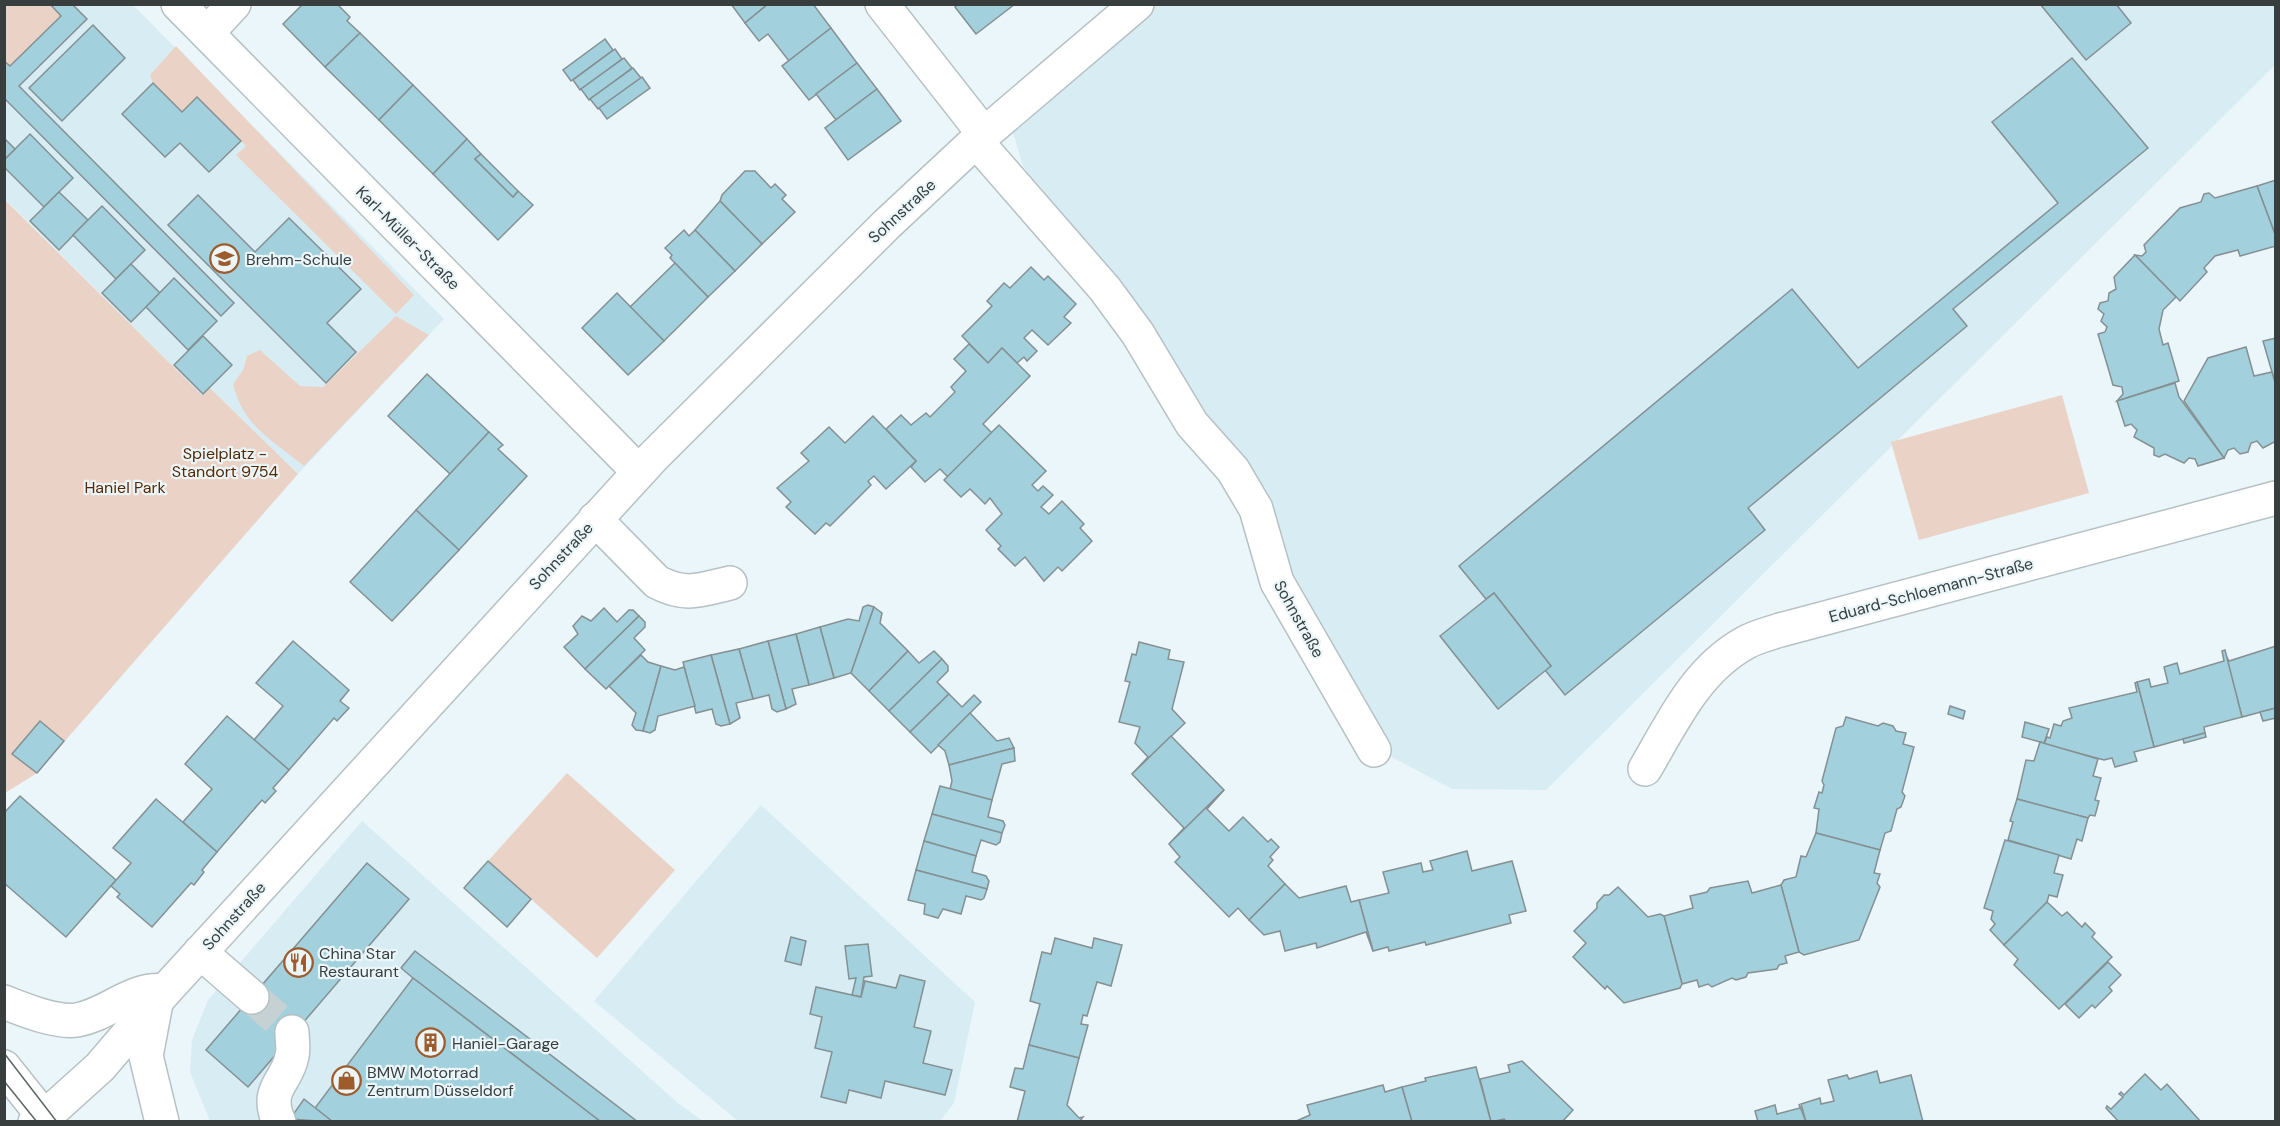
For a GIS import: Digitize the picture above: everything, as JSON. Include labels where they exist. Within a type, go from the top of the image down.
[{"type":"street","name":"Karl-Müller-Straße","points":[[178,4],[639,472]]},
{"type":"street","points":[[207,33],[234,4]]},
{"type":"street","points":[[882,4],[980,138]]},
{"type":"street","name":"Sohnstraße","points":[[42,1120],[100,1067],[200,952],[639,472],[887,224],[980,138],[1137,4]]},
{"type":"street","name":"Sohnstraße","points":[[980,138],[1105,289],[1138,334],[1192,424],[1233,470],[1256,509],[1277,582],[1374,750]]},
{"type":"street","name":"Eduard-Schloemann-Straße","points":[[1645,769],[1691,692],[1719,662],[1746,642],[1780,630],[2276,498]]},
{"type":"street","points":[[595,519],[657,582],[670,589],[691,593],[730,583]]},
{"type":"street","points":[[200,952],[252,997]]},
{"type":"street","points":[[4,1002],[63,1020],[77,1020],[149,989],[161,996],[146,1056],[162,1122]]},
{"type":"street","points":[[279,1122],[273,1107],[278,1084],[292,1057],[292,1032]]},
{"type":"street","points":[[4,1067],[42,1120]]},
{"type":"shaded area","name":"Brehm-Schule","points":[[4,5],[133,5],[444,319],[298,474],[210,388],[202,395],[5,199]]},
{"type":"shaded area","points":[[1154,5],[2275,5],[2275,65],[1546,790],[1452,789],[1386,754],[1206,432],[1023,166],[1011,126]]},
{"type":"shaded area","points":[[761,805],[975,1002],[954,1103],[940,1121],[739,1122],[594,1001]]},
{"type":"shaded area","points":[[362,821],[679,1104],[703,1121],[210,1121],[190,1072],[192,1040],[208,1000]]},
{"type":"green space","points":[[8,5],[50,5],[61,16],[10,66],[5,61],[5,8]]},
{"type":"green space","points":[[176,46],[414,295],[396,314],[236,155],[246,146],[197,97],[182,112],[153,83],[150,75]]},
{"type":"green space","name":"Haniel Park","points":[[4,199],[202,395],[210,388],[298,474],[37,773],[5,793]]},
{"type":"green space","points":[[396,316],[429,335],[304,466],[251,422],[238,399],[233,384],[243,370],[247,356],[260,350],[300,386],[323,387]]},
{"type":"green space","points":[[2062,395],[2089,493],[1919,540],[1891,442]]},
{"type":"green space","points":[[567,773],[675,870],[597,958],[488,861]]},
{"type":"building","points":[[50,4],[72,4],[87,19],[19,86],[234,303],[221,316],[4,98],[4,61],[10,66],[61,16]]},
{"type":"building","points":[[303,4],[337,4],[350,17],[347,21],[360,33],[325,67],[283,24]]},
{"type":"building","points":[[731,4],[768,4],[745,23]]},
{"type":"building","points":[[768,4],[813,4],[831,28],[789,61],[768,34],[759,41],[745,23]]},
{"type":"building","points":[[958,4],[1015,4],[976,34],[955,7]]},
{"type":"building","points":[[2040,4],[2116,4],[2131,23],[2086,60]]},
{"type":"building","points":[[93,25],[125,58],[62,121],[29,88]]},
{"type":"building","points":[[831,28],[857,63],[809,100],[782,66]]},
{"type":"building","points":[[360,33],[413,85],[379,120],[325,67]]},
{"type":"building","points":[[605,39],[613,50],[571,81],[563,70]]},
{"type":"building","points":[[615,49],[622,59],[580,90],[573,80]]},
{"type":"building","points":[[624,58],[632,68],[589,100],[581,89]]},
{"type":"building","points":[[2072,58],[2148,148],[1953,309],[1967,326],[1748,508],[1765,530],[1565,695],[1545,670],[1551,666],[1494,593],[1486,599],[1459,566],[1792,289],[1858,368],[2058,203],[1992,122]]},
{"type":"building","points":[[857,63],[877,89],[836,120],[816,94]]},
{"type":"building","points":[[633,68],[641,78],[598,109],[590,99]]},
{"type":"building","points":[[642,77],[650,88],[607,119],[599,108]]},
{"type":"building","points":[[153,83],[182,112],[197,97],[241,141],[209,172],[180,143],[165,157],[122,114]]},
{"type":"building","points":[[413,85],[467,139],[433,174],[379,120]]},
{"type":"building","points":[[877,89],[901,121],[848,160],[825,128]]},
{"type":"building","points":[[30,134],[73,178],[44,207],[4,167],[4,160]]},
{"type":"building","points":[[4,138],[15,149],[4,160]]},
{"type":"building","points":[[467,139],[481,154],[475,159],[513,197],[518,191],[533,205],[498,240],[433,174]]},
{"type":"building","points":[[481,154],[518,191],[513,197],[475,159]]},
{"type":"building","points":[[745,171],[755,171],[771,188],[775,184],[786,195],[782,199],[795,212],[762,244],[720,201],[722,195]]},
{"type":"building","points":[[2276,180],[2276,237],[2257,186]]},
{"type":"building","points":[[2257,186],[2276,237],[2276,246],[2240,256],[2238,250],[2215,256],[2204,268],[2207,272],[2180,301],[2135,255],[2142,256],[2146,252],[2144,245],[2180,208],[2201,202],[2204,194],[2209,193],[2215,198]]},
{"type":"building","points":[[59,192],[88,220],[59,250],[30,221]]},
{"type":"building","points":[[198,195],[255,252],[289,218],[361,289],[327,323],[356,352],[326,383],[168,225]]},
{"type":"building","points":[[720,201],[762,244],[735,271],[695,230]]},
{"type":"building","points":[[102,206],[145,250],[116,279],[73,235]]},
{"type":"building","points":[[684,230],[689,236],[695,230],[735,271],[708,297],[670,258],[672,255],[665,248]]},
{"type":"building","points":[[2135,255],[2176,297],[2163,310],[2159,329],[2163,345],[2168,343],[2179,381],[2117,401],[2123,394],[2122,387],[2113,385],[2098,334],[2105,332],[2107,327],[2101,321],[2104,314],[2098,309],[2100,303],[2108,301],[2109,293],[2116,289],[2114,277]]},
{"type":"building","points":[[675,263],[708,297],[664,341],[630,307]]},
{"type":"building","points":[[131,264],[160,293],[131,322],[102,293]]},
{"type":"building","points":[[1031,267],[1044,280],[1048,276],[1076,304],[1064,317],[1071,323],[1048,345],[1032,330],[1024,338],[1037,351],[1027,361],[1024,357],[1017,363],[1002,348],[988,363],[962,336],[992,306],[987,301],[1004,283],[1010,288]]},
{"type":"building","points":[[174,278],[217,321],[188,350],[146,307]]},
{"type":"building","points":[[617,293],[664,341],[628,375],[582,328]]},
{"type":"building","points":[[203,336],[232,365],[203,394],[174,365]]},
{"type":"building","points":[[2276,338],[2276,386],[2263,341]]},
{"type":"building","points":[[969,344],[988,363],[1002,348],[1030,376],[983,424],[992,433],[948,477],[940,469],[925,482],[911,467],[916,461],[886,429],[901,415],[911,425],[926,413],[930,417],[955,392],[951,387],[966,371],[954,359]]},
{"type":"building","points":[[2246,347],[2254,376],[2272,372],[2276,386],[2276,441],[2263,448],[2257,441],[2251,443],[2248,452],[2240,454],[2234,448],[2228,450],[2224,458],[2184,401],[2208,358]]},
{"type":"building","points":[[427,374],[489,432],[450,474],[388,416]]},
{"type":"building","points":[[2175,383],[2179,397],[2224,458],[2198,466],[2195,459],[2189,458],[2184,463],[2165,454],[2159,457],[2154,455],[2154,448],[2134,437],[2137,430],[2131,424],[2125,426],[2117,401]]},
{"type":"building","points":[[873,416],[916,461],[886,489],[874,476],[868,481],[871,485],[830,526],[826,523],[815,534],[786,507],[791,502],[777,488],[809,461],[801,453],[829,427],[845,443]]},
{"type":"building","points":[[999,425],[1046,471],[1032,485],[1038,491],[1043,486],[1053,495],[1041,507],[1049,514],[1062,501],[1084,524],[1080,528],[1092,541],[1062,571],[1058,567],[1044,581],[1025,557],[1015,566],[998,549],[1001,546],[986,530],[1002,514],[990,498],[985,504],[970,489],[961,497],[944,480]]},
{"type":"building","points":[[489,432],[503,445],[498,449],[527,476],[459,550],[416,510]]},
{"type":"building","points":[[416,510],[459,550],[392,621],[350,582]]},
{"type":"building","points":[[1494,593],[1551,666],[1498,709],[1440,636]]},
{"type":"building","points":[[868,605],[874,607],[851,673],[834,678],[820,627],[848,619],[859,621],[863,607]]},
{"type":"building","points":[[874,607],[882,613],[880,623],[908,651],[869,691],[851,673]]},
{"type":"building","points":[[604,608],[617,622],[629,610],[633,610],[639,616],[585,669],[564,647],[578,634],[573,626],[582,616],[591,621]]},
{"type":"building","points":[[639,616],[645,622],[645,627],[634,638],[645,650],[606,689],[585,669]]},
{"type":"building","points":[[820,627],[834,678],[809,685],[796,634]]},
{"type":"building","points":[[796,634],[809,685],[792,689],[796,704],[786,709],[768,641]]},
{"type":"building","points":[[293,641],[349,690],[340,701],[349,708],[337,721],[334,718],[289,770],[254,740],[283,706],[256,683]]},
{"type":"building","points":[[768,641],[786,709],[777,712],[772,709],[769,695],[753,699],[739,649]]},
{"type":"building","points":[[1139,642],[1170,650],[1168,659],[1184,662],[1172,709],[1185,723],[1132,774],[1148,757],[1135,743],[1140,727],[1119,722],[1130,682],[1125,681],[1132,654],[1136,655]]},
{"type":"building","points":[[2276,646],[2276,708],[2242,717],[2226,656],[2229,661]]},
{"type":"building","points":[[739,649],[753,699],[736,703],[740,718],[730,724],[711,655]]},
{"type":"building","points":[[2225,650],[2242,717],[2204,727],[2205,733],[2154,747],[2137,682],[2149,679],[2151,687],[2168,683],[2164,667],[2177,663],[2180,674],[2224,661],[2222,651]]},
{"type":"building","points":[[908,651],[919,663],[934,651],[942,659],[889,711],[869,691]]},
{"type":"building","points":[[641,655],[648,662],[661,666],[643,731],[636,730],[632,725],[636,713],[609,686]]},
{"type":"building","points":[[711,655],[730,724],[721,726],[716,724],[712,709],[696,713],[683,662]]},
{"type":"building","points":[[942,659],[948,666],[948,671],[937,682],[949,694],[910,732],[889,711]]},
{"type":"building","points":[[661,666],[675,670],[684,667],[695,706],[658,716],[655,730],[650,733],[643,731]]},
{"type":"building","points":[[2137,682],[2154,747],[2134,752],[2137,761],[2115,767],[2112,758],[2104,760],[2044,744],[2047,737],[2050,738],[2054,724],[2061,726],[2063,721],[2072,718],[2069,708],[2137,692],[2135,683]]},
{"type":"building","points":[[949,694],[962,707],[974,695],[981,702],[931,753],[910,732]]},
{"type":"building","points":[[1950,706],[1965,711],[1963,719],[1948,714]]},
{"type":"building","points":[[2276,708],[2276,718],[2263,721],[2260,712]]},
{"type":"building","points":[[970,713],[997,741],[1009,738],[1014,748],[949,765],[945,751],[938,745]]},
{"type":"building","points":[[227,716],[289,770],[273,788],[276,791],[265,803],[262,800],[217,852],[183,822],[212,789],[185,764]]},
{"type":"building","points":[[1846,717],[1878,726],[1883,723],[1893,726],[1896,731],[1906,733],[1903,744],[1914,747],[1902,792],[1905,796],[1901,807],[1897,809],[1891,831],[1885,833],[1880,850],[1816,833],[1819,809],[1814,808],[1819,792],[1822,793],[1824,785],[1822,781],[1836,728],[1843,726]]},
{"type":"building","points":[[40,721],[64,741],[37,773],[12,754]]},
{"type":"building","points":[[2025,722],[2049,729],[2044,743],[2022,737]]},
{"type":"building","points":[[2205,733],[2206,737],[2184,743],[2183,739]]},
{"type":"building","points":[[1171,736],[1224,790],[1169,844],[1184,828],[1132,774]]},
{"type":"building","points":[[2040,742],[2098,759],[2093,776],[2101,778],[2095,800],[2099,801],[2095,816],[2090,815],[2088,818],[2017,799],[2026,760],[2034,761]]},
{"type":"building","points":[[1014,748],[1015,761],[1002,764],[992,800],[950,789],[952,781],[949,765]]},
{"type":"building","points":[[940,786],[992,800],[988,817],[1003,821],[1005,825],[1002,833],[932,814]]},
{"type":"building","points":[[1224,790],[1207,809],[1229,831],[1243,817],[1268,842],[1271,839],[1279,847],[1270,857],[1273,860],[1268,866],[1285,884],[1249,920],[1238,908],[1229,917],[1175,862],[1180,857],[1169,844]]},
{"type":"building","points":[[20,796],[116,880],[66,937],[4,883],[4,813]]},
{"type":"building","points":[[156,799],[217,852],[202,870],[204,872],[194,885],[191,883],[152,927],[117,897],[120,894],[111,886],[131,863],[113,848]]},
{"type":"building","points":[[2017,799],[2088,818],[2082,841],[2077,839],[2071,859],[2008,840],[2013,822],[2010,821]]},
{"type":"building","points":[[932,814],[1002,833],[1000,842],[996,845],[981,840],[976,856],[924,841]]},
{"type":"building","points":[[1816,833],[1880,850],[1874,873],[1880,874],[1877,883],[1880,887],[1859,940],[1804,955],[1799,952],[1781,885],[1784,880],[1796,877],[1801,856],[1806,857]]},
{"type":"building","points":[[2005,840],[2059,855],[2054,873],[2063,875],[2057,897],[2049,895],[2047,902],[2004,945],[1990,930],[1995,924],[1991,919],[1993,911],[1984,908]]},
{"type":"building","points":[[924,841],[976,856],[972,872],[986,876],[989,881],[987,889],[916,870]]},
{"type":"building","points":[[1467,851],[1472,871],[1512,861],[1526,911],[1509,915],[1511,923],[1426,945],[1425,942],[1389,951],[1388,947],[1373,951],[1359,900],[1389,893],[1383,872],[1421,863],[1423,872],[1433,870],[1430,861]]},
{"type":"building","points":[[488,861],[531,899],[507,927],[464,888]]},
{"type":"building","points":[[367,863],[409,899],[248,1087],[206,1050]]},
{"type":"building","points":[[916,870],[987,889],[984,898],[981,900],[966,896],[961,914],[943,909],[938,918],[924,914],[925,904],[908,900]]},
{"type":"building","points":[[1748,881],[1752,893],[1781,885],[1799,952],[1785,956],[1787,963],[1779,965],[1777,969],[1748,973],[1746,977],[1736,980],[1732,978],[1712,987],[1708,984],[1699,987],[1697,980],[1682,984],[1664,916],[1693,908],[1690,896],[1707,892],[1710,888]]},
{"type":"building","points":[[1285,884],[1299,898],[1346,886],[1351,902],[1359,900],[1373,951],[1366,932],[1317,948],[1316,943],[1285,951],[1280,931],[1264,935],[1249,920]]},
{"type":"building","points":[[1618,887],[1648,917],[1660,914],[1664,916],[1682,984],[1680,988],[1624,1003],[1607,986],[1605,989],[1573,957],[1586,943],[1574,931],[1597,908],[1597,903],[1604,895],[1609,895]]},
{"type":"building","points":[[2047,902],[2062,916],[2067,912],[2082,927],[2085,923],[2095,933],[2092,937],[2112,957],[2059,1009],[2014,965],[2018,959],[2004,945]]},
{"type":"building","points":[[791,937],[806,941],[801,965],[785,961]]},
{"type":"building","points":[[1055,938],[1092,948],[1094,938],[1122,945],[1111,986],[1097,982],[1087,1016],[1083,1015],[1081,1024],[1088,1025],[1079,1058],[1029,1045],[1040,1004],[1030,1001],[1042,952],[1051,954]]},
{"type":"building","points":[[868,944],[872,976],[864,977],[861,997],[852,995],[856,978],[849,979],[845,946]]},
{"type":"building","points":[[415,951],[638,1122],[601,1122],[413,978],[401,968]]},
{"type":"building","points":[[2108,962],[2121,975],[2109,987],[2112,991],[2095,1008],[2092,1005],[2079,1018],[2065,1004]]},
{"type":"building","points":[[900,975],[925,981],[914,1027],[931,1031],[923,1063],[952,1070],[945,1095],[885,1081],[881,1098],[849,1090],[846,1103],[821,1097],[832,1052],[815,1048],[822,1017],[810,1014],[816,987],[861,997],[865,981],[896,988]]},
{"type":"building","name":"Haniel-Garage","points":[[413,978],[601,1122],[333,1122],[315,1108]]},
{"type":"building","points":[[1029,1045],[1079,1058],[1067,1105],[1079,1118],[1083,1117],[1079,1122],[1017,1122],[1025,1091],[1010,1087],[1015,1068],[1023,1069]]},
{"type":"building","points":[[1522,1061],[1573,1110],[1562,1122],[1507,1122],[1504,1119],[1491,1122],[1480,1079],[1510,1072],[1508,1065]]},
{"type":"building","points":[[1476,1067],[1491,1122],[1412,1122],[1402,1087],[1426,1081],[1425,1078]]},
{"type":"building","points":[[1877,1071],[1880,1083],[1911,1075],[1923,1122],[1806,1122],[1801,1104],[1820,1098],[1821,1104],[1834,1101],[1828,1080],[1847,1075],[1849,1079]]},
{"type":"building","points":[[2145,1074],[2161,1090],[2167,1084],[2201,1122],[2119,1122],[2106,1108],[2107,1106],[2111,1109],[2123,1097],[2119,1094],[2121,1092],[2124,1095]]},
{"type":"building","points":[[1383,1085],[1385,1092],[1402,1087],[1412,1122],[1294,1122],[1310,1115],[1307,1105]]},
{"type":"building","points":[[304,1099],[333,1122],[290,1119]]},
{"type":"building","points":[[1799,1104],[1806,1122],[1758,1122],[1755,1111],[1775,1105],[1777,1114],[1800,1108]]},
{"type":"tunnel","points":[[252,997],[292,1032]]},
{"type":"tram line","points":[[4,1053],[57,1122]]},
{"type":"tram line","points":[[4,1081],[37,1122]]},
{"type":"place","name":"Brehm-Schule","points":[[225,259]]},
{"type":"place","name":"China Star Restaurant","points":[[298,962]]},
{"type":"place","name":"Haniel-Garage","points":[[431,1043]]},
{"type":"place","name":"BMW Motorrad Zentrum Düsseldorf","points":[[346,1081]]},
{"type":"park label","name":"Spielplatz - Standort 9754","points":[[225,462]]}]
